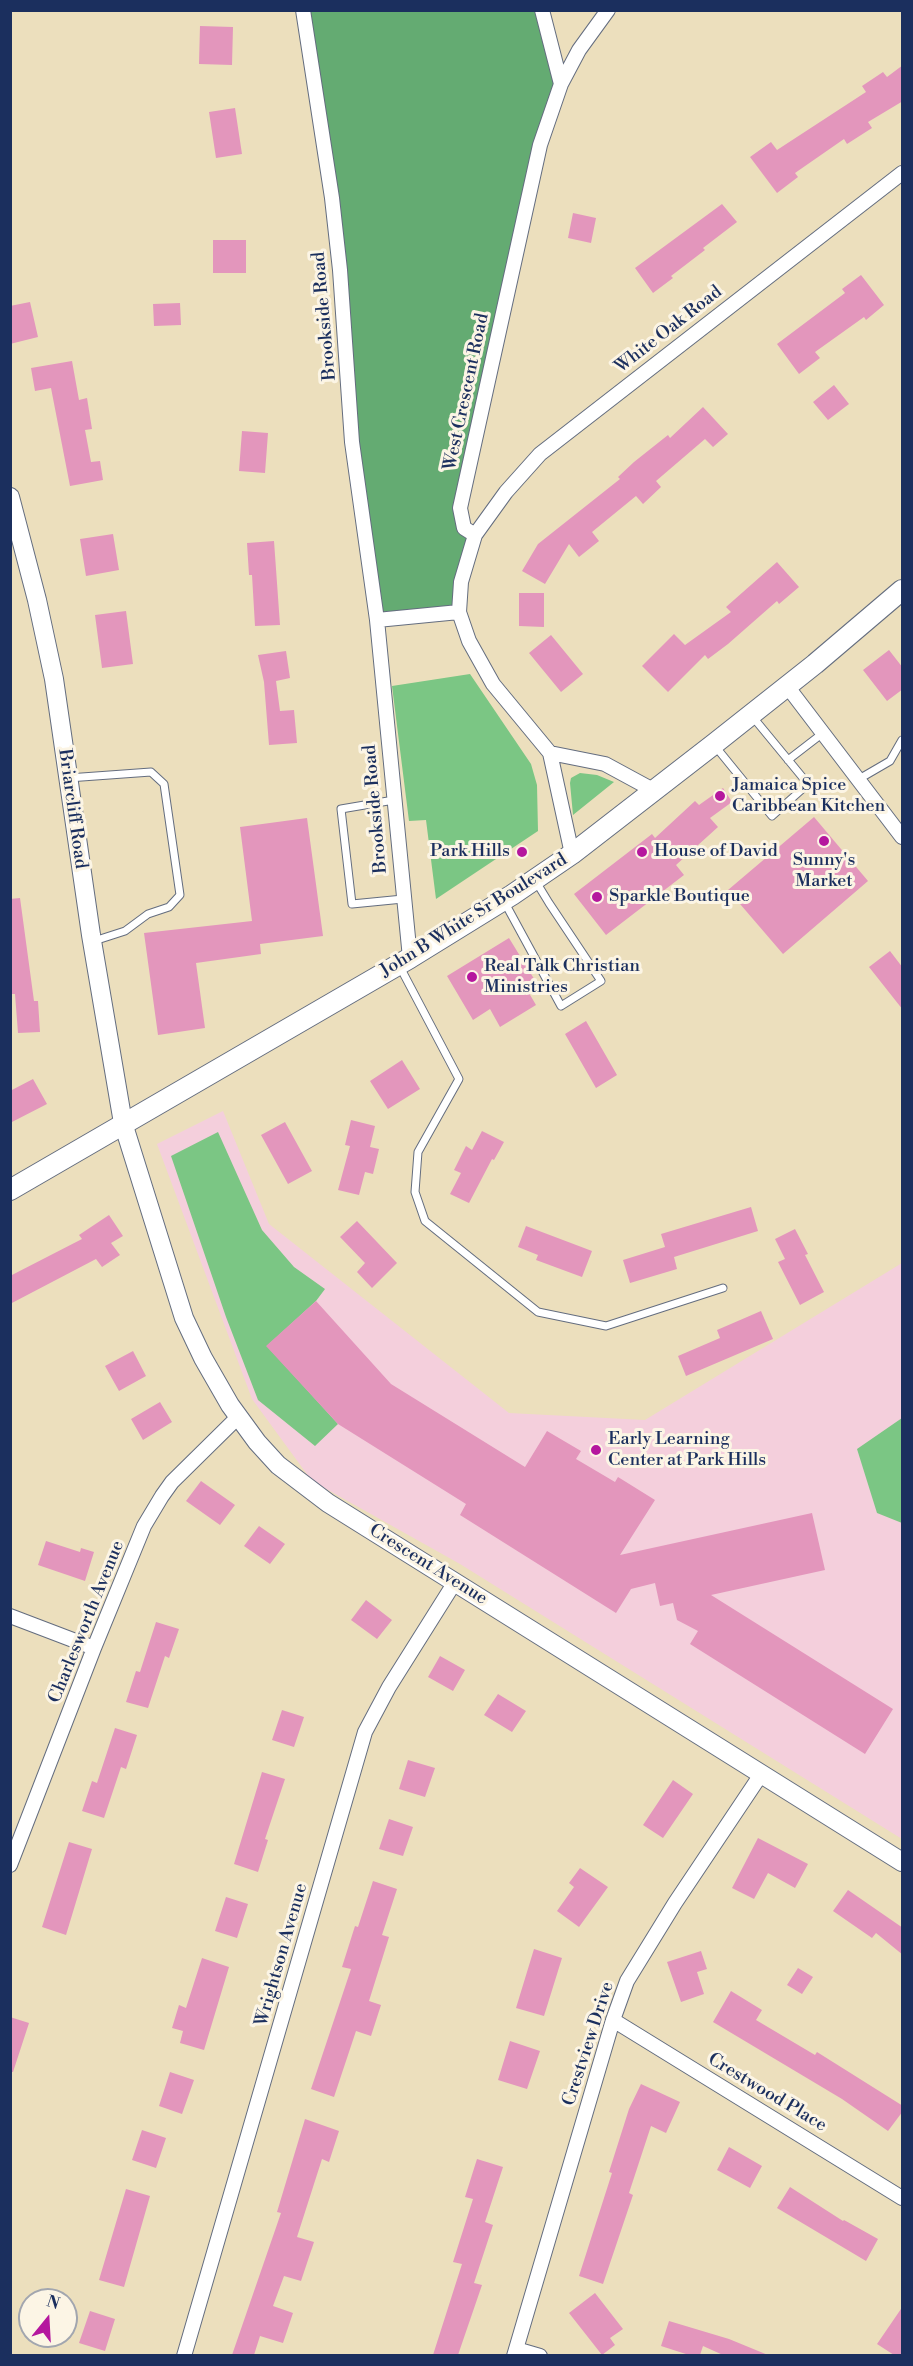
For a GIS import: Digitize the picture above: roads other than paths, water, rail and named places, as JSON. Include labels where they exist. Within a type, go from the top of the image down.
[{"type":"main road","name":"John B White Sr Boulevard","points":[[10,1190],[404,962],[503,901],[572,854],[714,744],[903,590]]},
{"type":"street","name":"Brookside Road","points":[[303,10],[332,198],[340,270],[352,442],[377,620],[394,801],[403,899],[404,962]]},
{"type":"street","points":[[542,10],[561,84]]},
{"type":"street","name":"West Crescent Road","points":[[475,535],[464,528],[460,508],[540,145],[561,84],[579,50],[608,10]]},
{"type":"street","name":"White Oak Road","points":[[475,535],[506,492],[540,454],[903,173]]},
{"type":"street","name":"Briarcliff Road","points":[[10,497],[37,600],[54,679],[92,941],[123,1123]]},
{"type":"street","points":[[475,535],[460,582],[459,612],[469,641],[493,684],[550,753],[572,854]]},
{"type":"street","points":[[377,620],[459,612]]},
{"type":"street","points":[[787,686],[859,780],[901,830]]},
{"type":"street","points":[[550,753],[605,764],[653,790]]},
{"type":"street","name":"Crescent Avenue","points":[[123,1123],[184,1318],[203,1358],[238,1417],[271,1457],[302,1485],[903,1862]]},
{"type":"street","name":"Charlesworth Avenue","points":[[10,1865],[144,1526],[172,1482],[238,1417]]},
{"type":"street","name":"Wrightson Avenue","points":[[184,2355],[365,1732],[389,1687],[455,1582]]},
{"type":"street","points":[[10,1616],[94,1648]]},
{"type":"street","name":"Crestview Drive","points":[[515,2352],[612,2020],[627,1981],[762,1773]]},
{"type":"street","name":"Crestwood Place","points":[[612,2020],[903,2198]]},
{"type":"street","points":[[515,2352],[540,2355]]},
{"type":"lane","points":[[714,744],[772,816],[808,784],[751,714]]},
{"type":"lane","points":[[788,760],[823,733]]},
{"type":"lane","points":[[859,780],[890,761],[903,740]]},
{"type":"lane","points":[[68,778],[151,772],[164,784],[180,895],[169,907],[148,914],[125,931],[92,941]]},
{"type":"lane","points":[[394,801],[340,809],[352,904],[403,899]]},
{"type":"lane","points":[[503,901],[561,1006],[601,981],[535,879]]},
{"type":"lane","points":[[404,962],[459,1079],[418,1152],[415,1192],[425,1221],[538,1312],[606,1326],[723,1288]]},
{"type":"place","name":"Jamaica Spice Caribbean Kitchen","points":[[720,796]]},
{"type":"place","name":"Sunny's Market","points":[[824,841]]},
{"type":"place","name":"Park Hills","points":[[522,852]]},
{"type":"place","name":"House of David","points":[[642,852]]},
{"type":"place","name":"Sparkle Boutique","points":[[597,897]]},
{"type":"place","name":"Real Talk Christian Ministries","points":[[472,977]]},
{"type":"place","name":"Early Learning Center at Park Hills","points":[[596,1450]]}]
